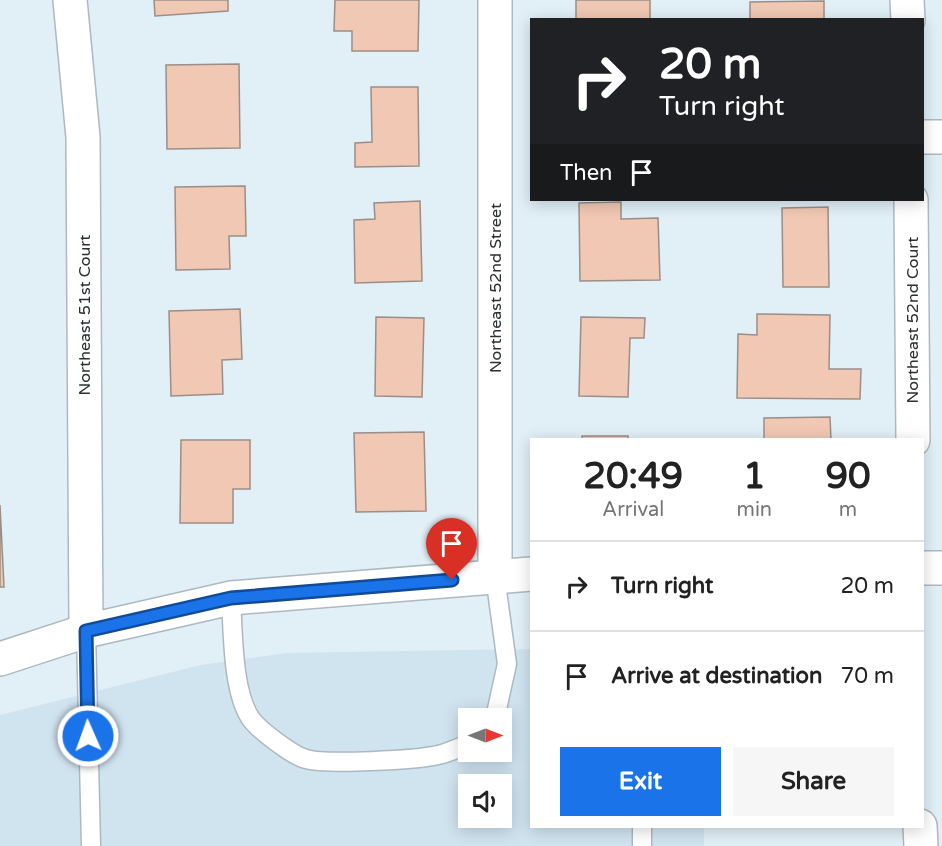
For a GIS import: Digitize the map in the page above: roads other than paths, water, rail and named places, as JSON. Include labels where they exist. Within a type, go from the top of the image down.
[{"type":"street","name":"Northeast 51st Court","points":[[70,0],[83,136],[86,631]]},
{"type":"street","name":"Northeast 52nd Street","points":[[495,0],[495,576]]},
{"type":"street","points":[[908,0],[908,18]]},
{"type":"street","points":[[924,137],[942,136]]},
{"type":"street","name":"Northeast 52nd Court","points":[[911,201],[913,438]]},
{"type":"street","points":[[924,568],[942,568]]},
{"type":"street","points":[[0,659],[86,631],[231,598],[530,574]]},
{"type":"street","points":[[920,828],[921,846]]},
{"type":"lane","points":[[495,576],[507,664],[497,708]]},
{"type":"lane","points":[[231,598],[235,661],[240,688],[251,718],[279,743],[305,759],[344,762],[437,756],[458,748]]},
{"type":"lane","points":[[86,631],[91,846]]},
{"type":"lane","points":[[642,828],[642,846]]}]
